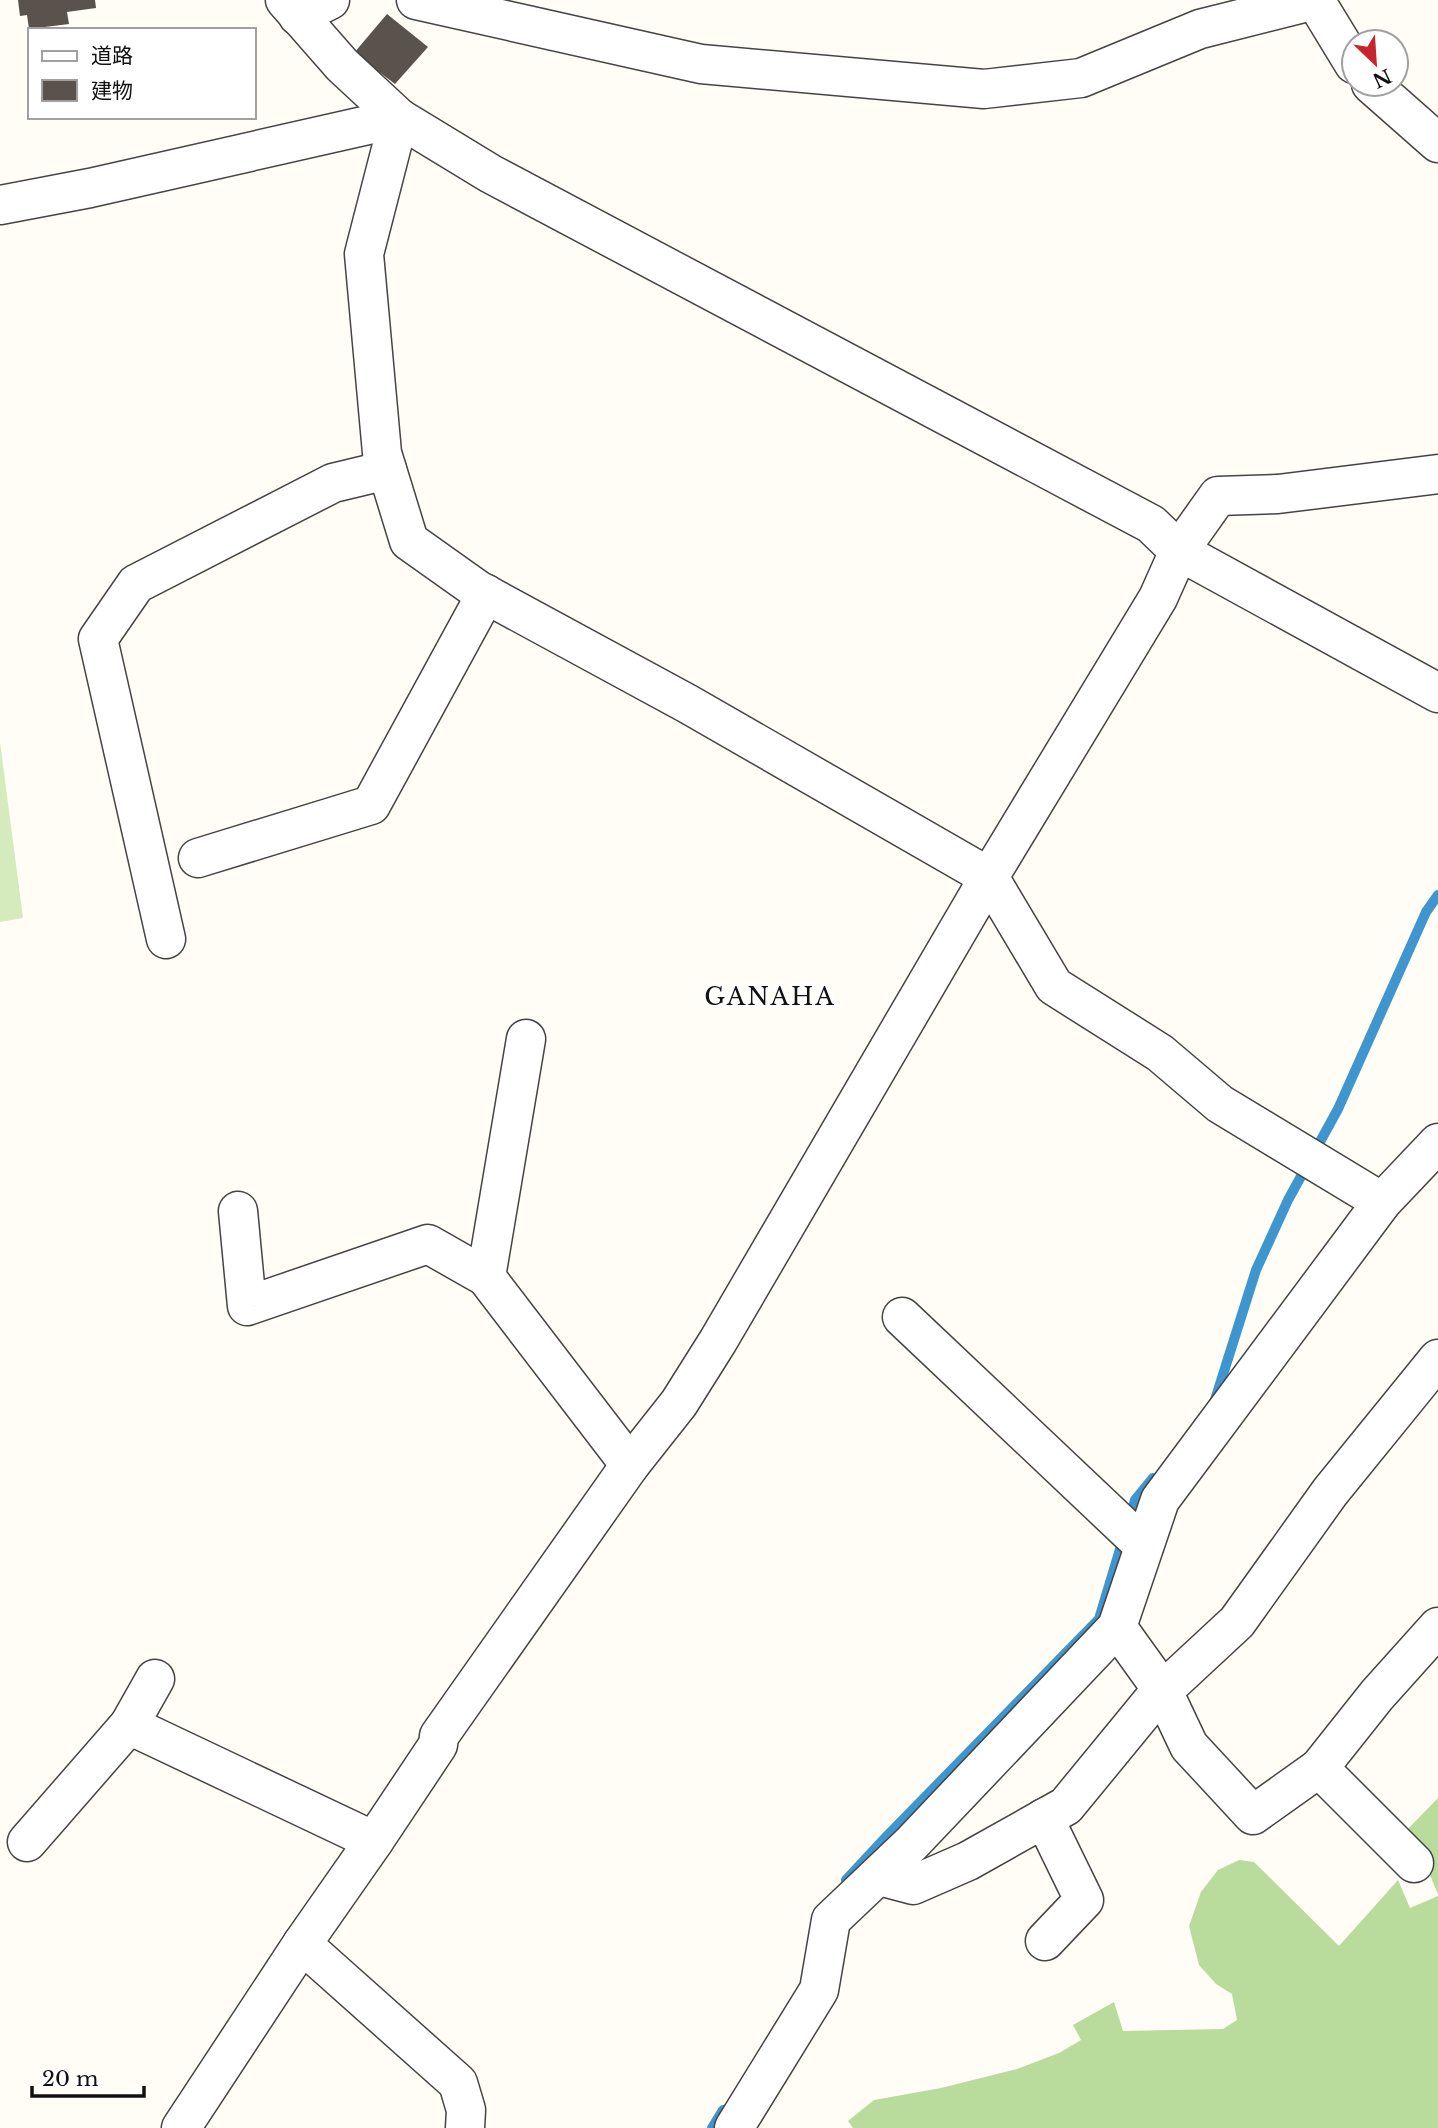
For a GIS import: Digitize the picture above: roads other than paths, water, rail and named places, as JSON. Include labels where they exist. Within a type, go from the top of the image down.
[{"type":"street","points":[[416,0],[701,64],[984,89],[1081,78],[1200,29],[1315,0],[1340,41]]},
{"type":"street","points":[[304,5],[342,65],[399,118],[491,174],[1151,524],[1179,551],[1438,693]]},
{"type":"street","points":[[1387,98],[1438,143]]},
{"type":"street","points":[[0,205],[90,188],[399,118]]},
{"type":"street","points":[[399,118],[364,254],[382,453],[409,541],[486,594],[688,704],[989,877],[1054,986],[1160,1054],[1220,1104],[1382,1202]]},
{"type":"street","points":[[166,939],[98,639],[136,584],[333,483],[387,470]]},
{"type":"street","points":[[181,2128],[438,1745],[439,1736],[630,1465],[679,1403],[719,1341],[989,877],[1158,598],[1179,551],[1218,496],[1278,494],[1438,474]]},
{"type":"street","points":[[198,858],[371,805],[486,594]]},
{"type":"street","points":[[486,1277],[526,1039]]},
{"type":"street","points":[[734,2128],[819,1990],[831,1920],[879,1876],[1117,1627],[1160,1500],[1382,1202],[1436,1150]]},
{"type":"street","points":[[238,1211],[247,1306],[428,1244],[486,1277],[630,1465]]},
{"type":"street","points":[[902,1317],[1143,1545]]},
{"type":"street","points":[[879,1876],[913,1885],[968,1861],[1066,1806],[1163,1690],[1237,1622],[1330,1492],[1438,1359]]},
{"type":"street","points":[[1117,1627],[1163,1690],[1189,1746],[1253,1815],[1319,1768],[1377,1695],[1438,1627]]},
{"type":"street","points":[[27,1842],[130,1725],[155,1679]]},
{"type":"street","points":[[130,1725],[374,1841]]},
{"type":"street","points":[[1319,1768],[1415,1863]]},
{"type":"street","points":[[1044,1818],[1084,1900],[1045,1941]]},
{"type":"street","points":[[302,1944],[458,2083],[466,2110],[465,2128]]},
{"type":"waterway","points":[[1214,1403],[1256,1270],[1288,1200],[1338,1109],[1426,912],[1438,895]]},
{"type":"waterway","points":[[1129,1521],[1135,1500],[1153,1478]]},
{"type":"waterway","points":[[846,1880],[1099,1619],[1124,1536]]},
{"type":"waterway","points":[[712,2128],[723,2110]]},
{"type":"district","name":"GANAHA","points":[[770,997]]}]
